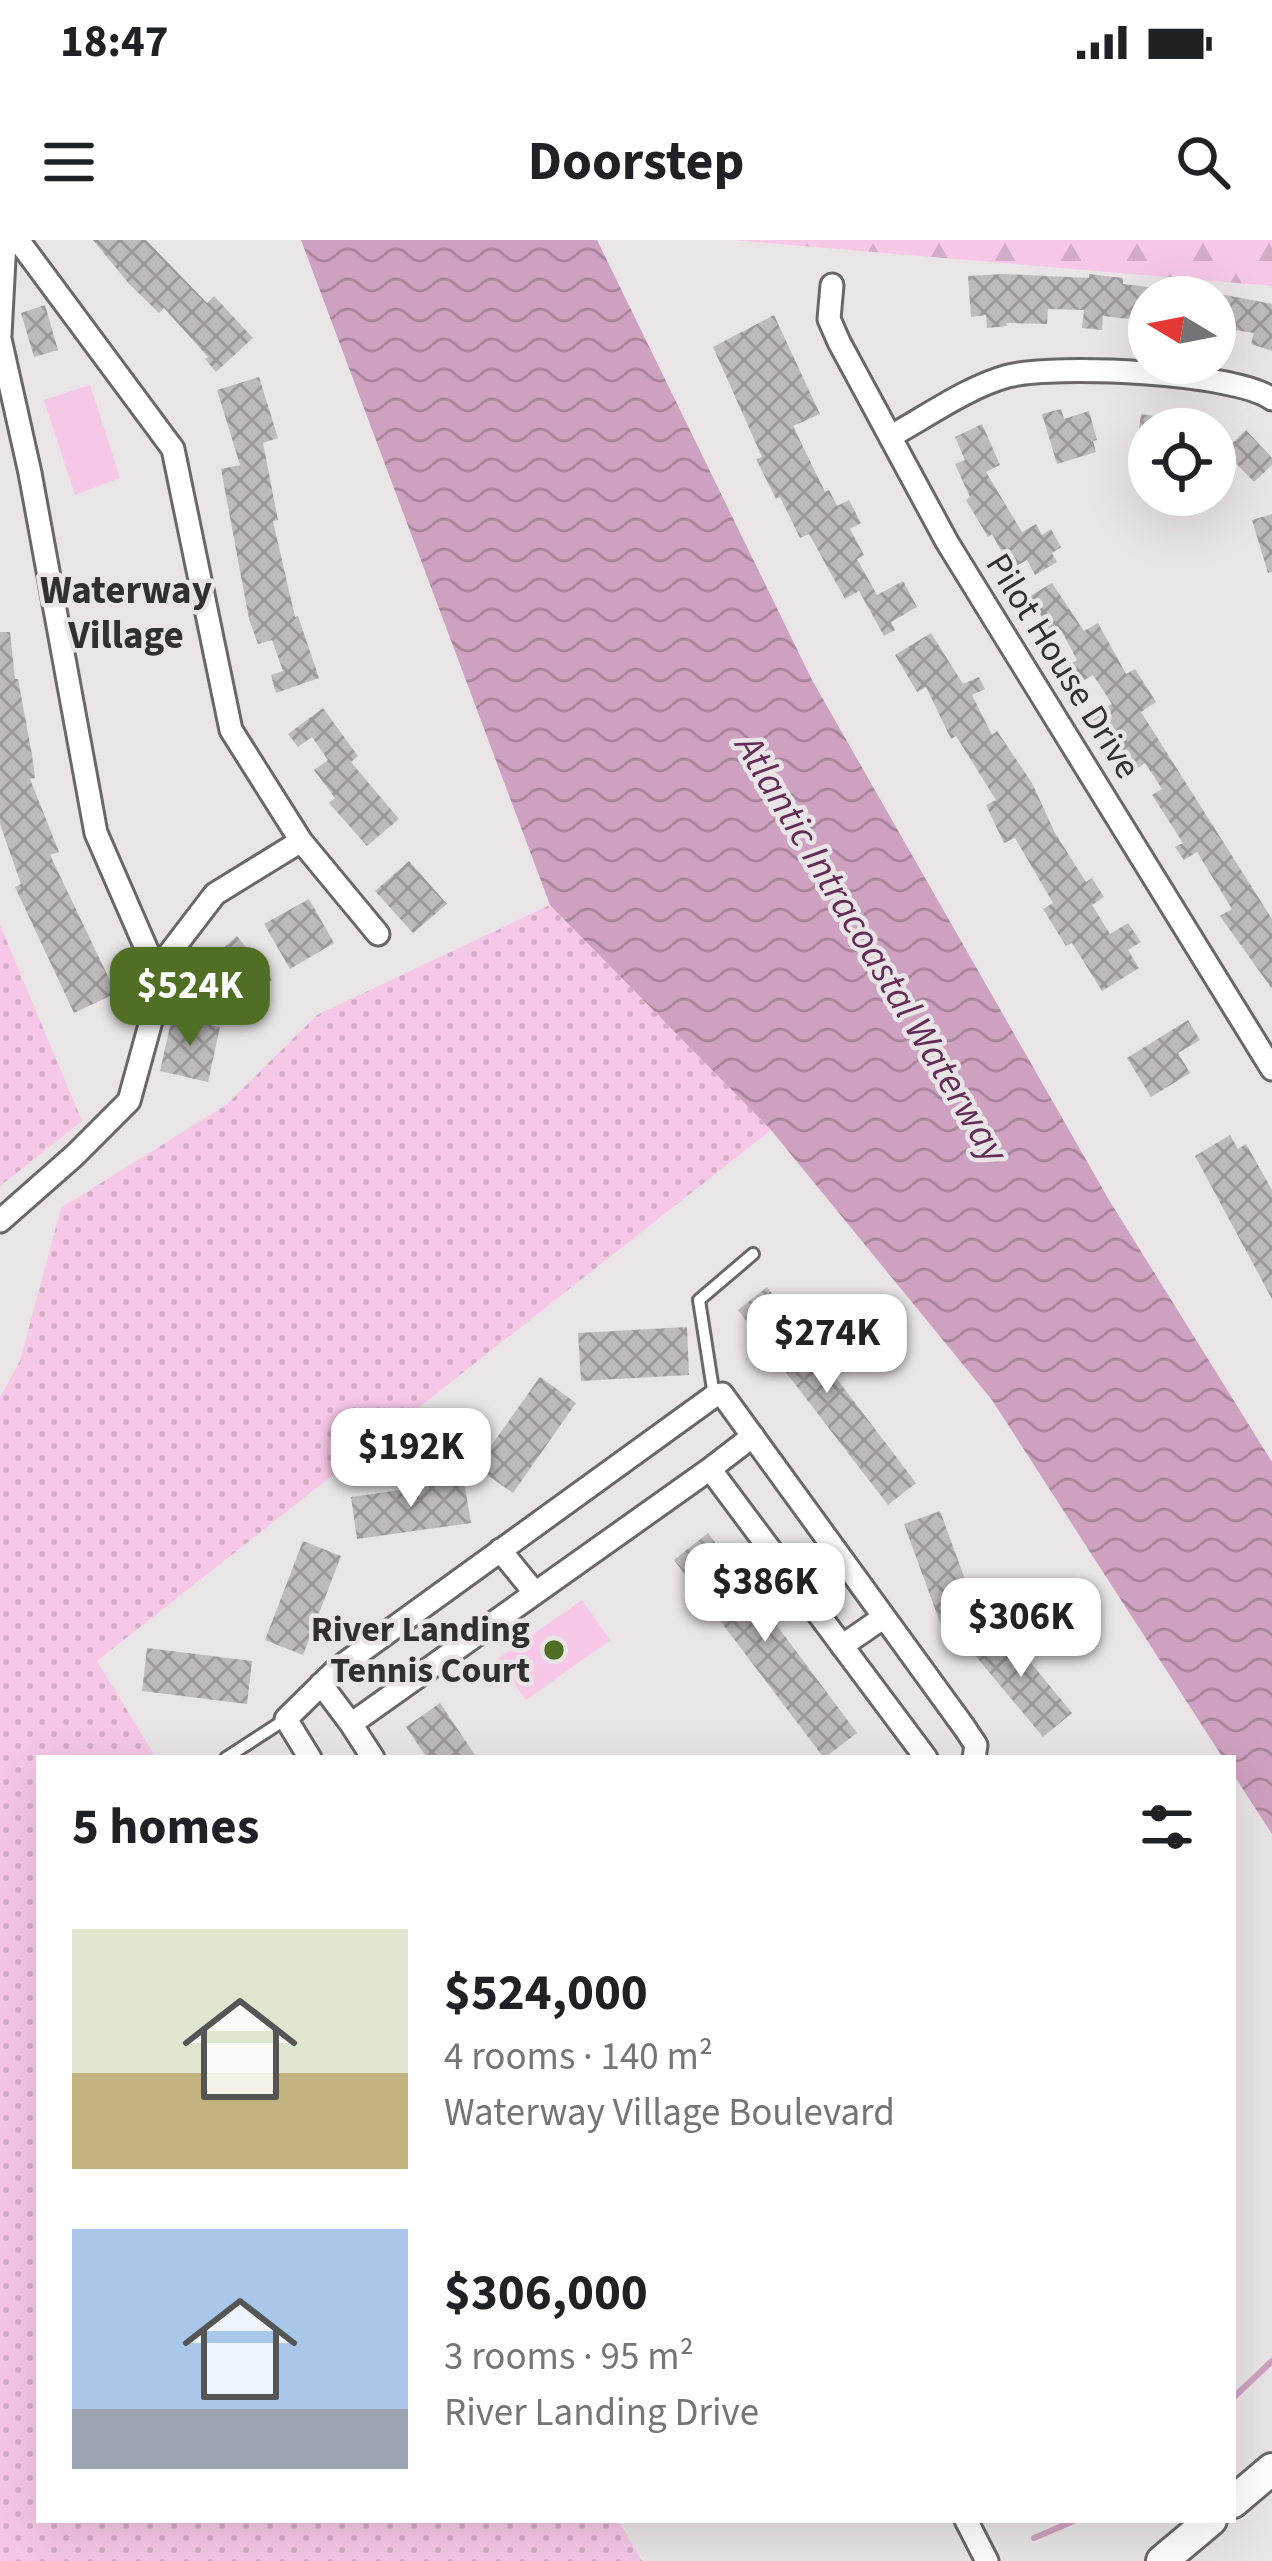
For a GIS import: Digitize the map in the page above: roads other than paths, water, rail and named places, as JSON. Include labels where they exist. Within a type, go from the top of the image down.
[{"type":"street","points":[[0,1221],[129,1101],[152,1022],[156,971],[96,833],[30,472],[0,337],[5,240]]},
{"type":"street","points":[[18,240],[173,449],[230,730],[301,842],[378,934]]},
{"type":"street","name":"Pilot House Drive","points":[[832,285],[830,319],[839,342],[947,542],[1272,1069]]},
{"type":"street","points":[[892,435],[1005,377],[1052,369],[1237,385],[1272,399]]},
{"type":"street","points":[[156,971],[215,894],[301,842]]},
{"type":"street","points":[[308,1755],[286,1719],[337,1669],[722,1394],[964,1726],[976,1745],[974,1755]]},
{"type":"street","points":[[351,1724],[753,1436]]},
{"type":"street","points":[[710,1468],[924,1755]]},
{"type":"street","points":[[500,1550],[535,1593]]},
{"type":"street","points":[[842,1646],[884,1616]]},
{"type":"street","points":[[321,1684],[371,1755]]},
{"type":"street","points":[[1236,2499],[1272,2469]]},
{"type":"street","points":[[968,2523],[987,2561]]},
{"type":"street","points":[[1162,2561],[1207,2523]]},
{"type":"lane","points":[[714,1396],[700,1300],[753,1254]]},
{"type":"lane","points":[[231,1755],[286,1719]]},
{"type":"water","name":"Atlantic Intracoastal Waterway","points":[[301,240],[597,240],[812,680],[1109,1200],[1272,1462],[1272,1834],[1236,1779],[1236,1755],[1221,1755],[992,1400],[771,1130],[550,905]]},
{"type":"waterway","points":[[1236,2395],[1272,2361]]},
{"type":"waterway","points":[[1034,2538],[1069,2523]]},
{"type":"place","name":"River Landing Tennis Court","points":[[554,1650]]},
{"type":"district","name":"Waterway Village","points":[[126,614]]}]
